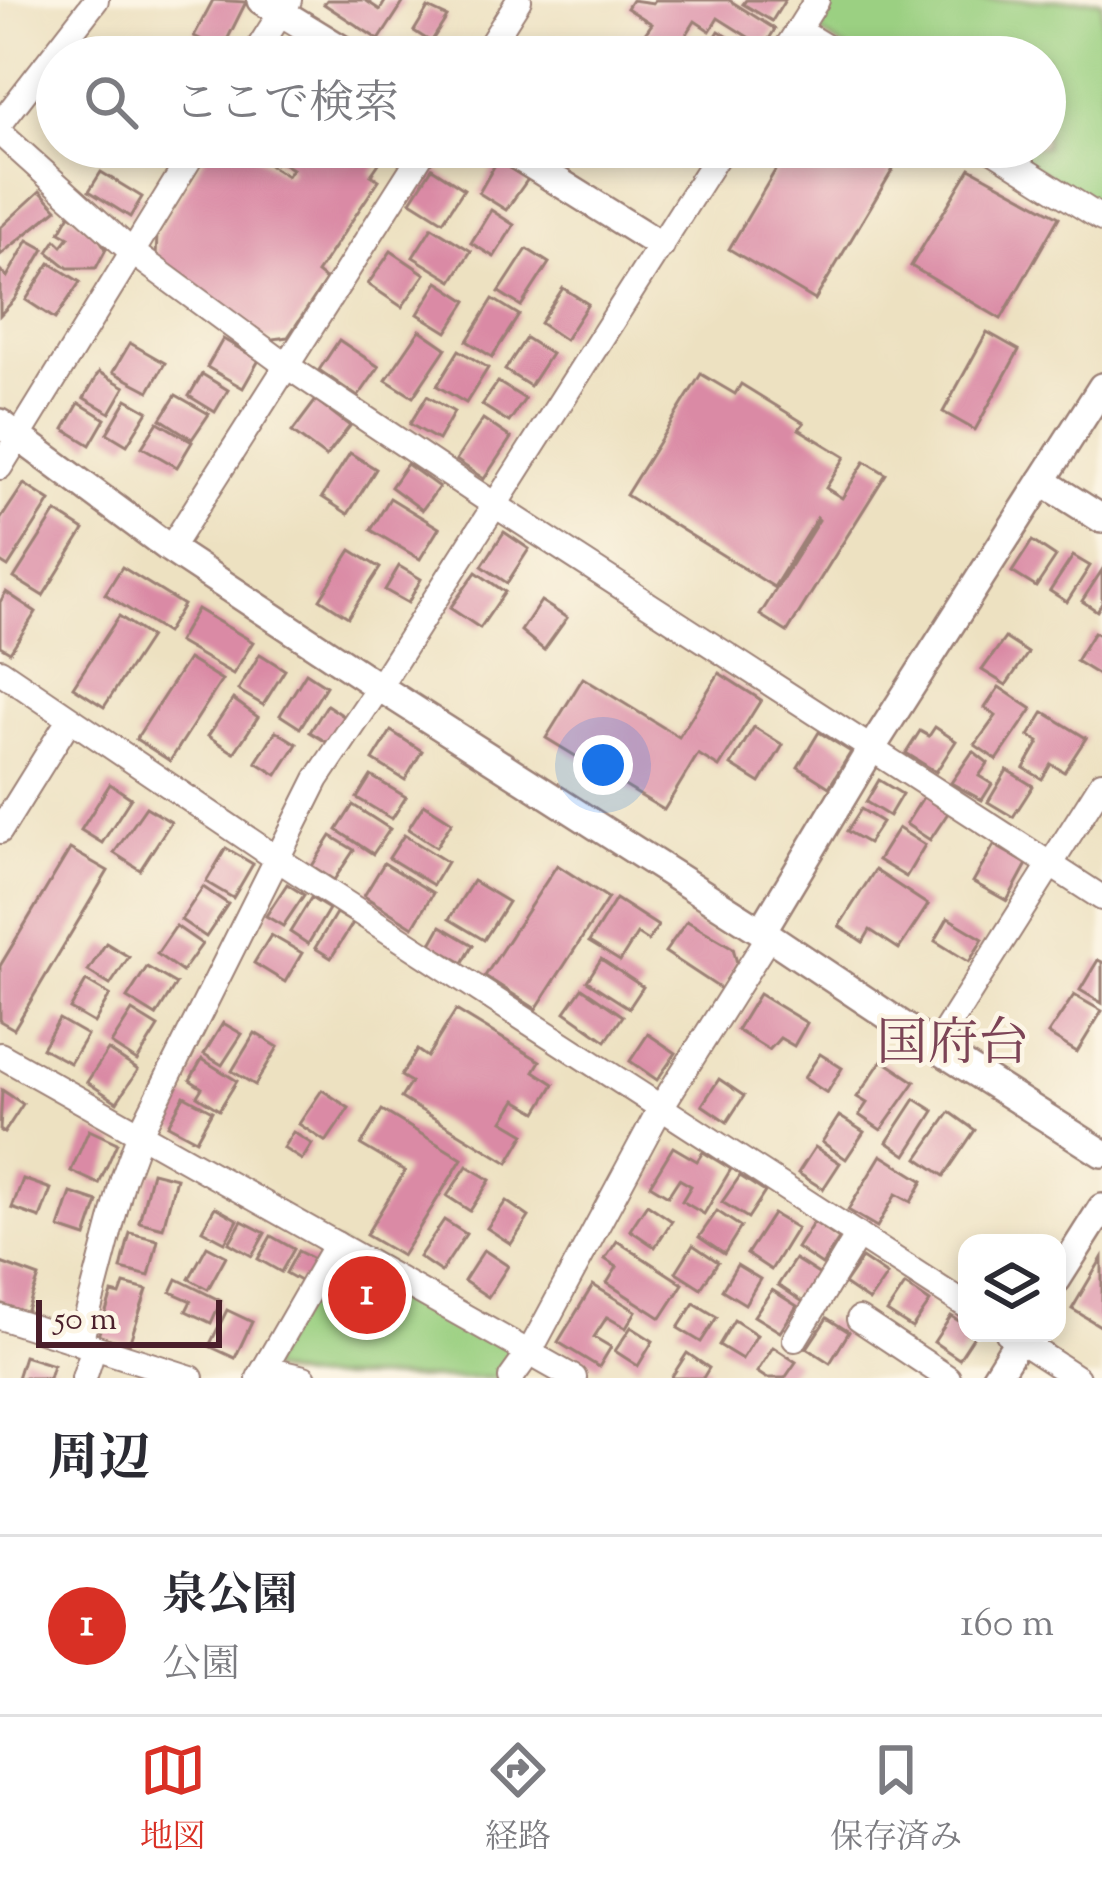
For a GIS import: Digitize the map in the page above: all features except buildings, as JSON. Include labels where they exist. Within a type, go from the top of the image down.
[{"type":"street","points":[[69,36],[96,0]]},
{"type":"street","points":[[496,36],[519,0]]},
{"type":"street","points":[[795,36],[817,0]]},
{"type":"street","points":[[263,36],[277,4],[323,36]]},
{"type":"street","points":[[798,31],[806,36]]},
{"type":"street","points":[[36,80],[0,128],[36,162]]},
{"type":"street","points":[[43,168],[132,252],[287,366],[1102,898]]},
{"type":"street","points":[[0,467],[9,431],[184,168]]},
{"type":"street","points":[[170,550],[413,168]]},
{"type":"street","points":[[537,168],[660,245]]},
{"type":"street","points":[[84,1378],[123,1179],[140,1133],[276,858],[317,779],[710,168]]},
{"type":"street","points":[[1021,168],[1102,219]]},
{"type":"street","points":[[511,1378],[529,1353],[661,1107],[872,749],[1102,387]]},
{"type":"street","points":[[9,431],[170,550],[1102,1153]]},
{"type":"street","points":[[1042,481],[1102,519]]},
{"type":"street","points":[[0,671],[276,858],[958,1300]]},
{"type":"street","points":[[0,830],[69,720]]},
{"type":"street","points":[[935,1047],[1102,783]]},
{"type":"street","points":[[0,1055],[574,1378]]},
{"type":"street","points":[[1066,1265],[1102,1208]]},
{"type":"street","points":[[795,1339],[858,1235]]},
{"type":"street","points":[[304,1378],[262,1373],[336,1244]]},
{"type":"street","points":[[0,1317],[190,1378]]},
{"type":"street","points":[[859,1319],[948,1378]]},
{"type":"street","points":[[995,1378],[1013,1342]]},
{"type":"street","points":[[1026,1342],[1078,1378]]},
{"type":"green space","points":[[825,0],[1102,2],[1102,209],[1037,168],[1066,168],[1066,36],[826,36],[818,31],[814,17]]},
{"type":"green space","points":[[336,1244],[516,1346],[511,1378],[305,1378],[266,1369]]},
{"type":"place","name":"泉公園","points":[[367,1295]]},
{"type":"district","name":"国府台","points":[[953,1046]]}]
